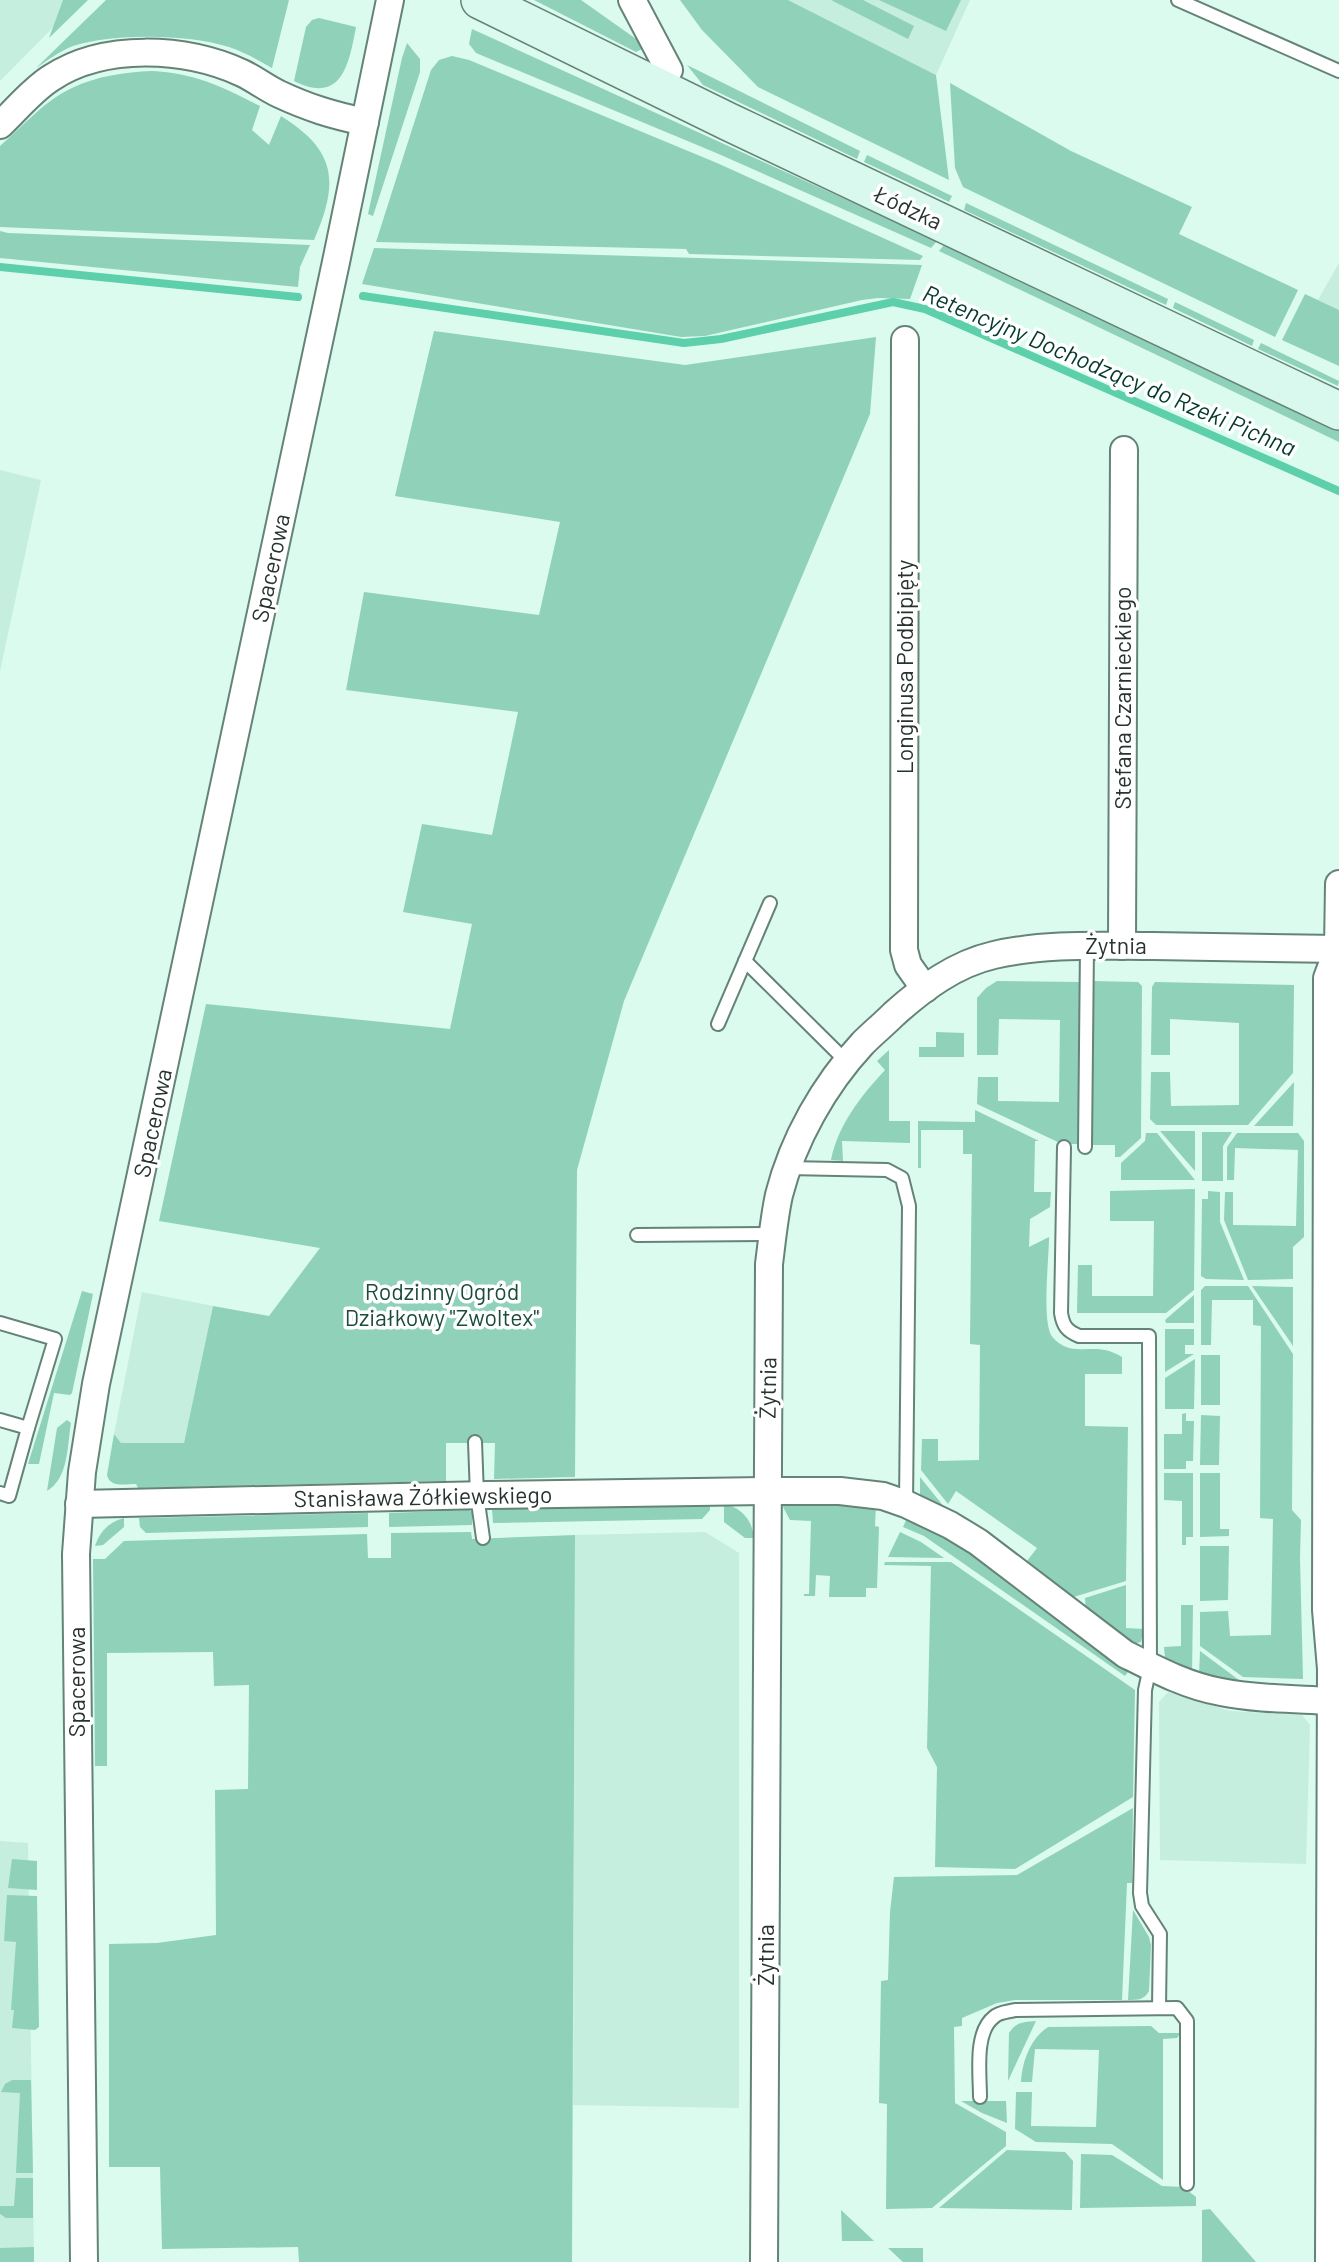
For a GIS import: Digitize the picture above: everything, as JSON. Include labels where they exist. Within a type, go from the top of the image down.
[{"type":"main road","name":"Łódzka","points":[[480,0],[766,140],[1339,411]]},
{"type":"street","name":"Spacerowa","points":[[84,2262],[76,1554],[79,1504],[96,1384],[145,1164],[390,0]]},
{"type":"street","points":[[632,0],[669,69]]},
{"type":"street","points":[[0,125],[49,79],[68,68],[99,58],[158,53],[214,63],[242,73],[276,93],[321,113],[365,122]]},
{"type":"street","name":"Longinusa Podbipięty","points":[[905,340],[904,950],[908,965],[925,989]]},
{"type":"street","name":"Stefana Czarnieckiego","points":[[1122,946],[1124,450]]},
{"type":"street","points":[[1329,2262],[1331,1669],[1326,1610],[1327,978],[1338,948],[1339,884]]},
{"type":"street","name":"Żytnia","points":[[764,2262],[769,1264],[780,1194],[808,1121],[830,1084],[863,1043],[925,989],[954,969],[992,955],[1036,947],[1338,948]]},
{"type":"street","name":"Stanisława Żółkiewskiego","points":[[79,1504],[767,1491],[840,1491],[883,1496],[950,1525],[978,1542],[1125,1654],[1150,1667],[1194,1685],[1222,1692],[1329,1701]]},
{"type":"lane","points":[[1178,0],[1339,71]]},
{"type":"lane","points":[[718,1024],[770,903]]},
{"type":"lane","points":[[1085,1147],[1087,946]]},
{"type":"lane","points":[[745,961],[848,1062]]},
{"type":"lane","points":[[1063,1147],[1062,1324],[1069,1332],[1079,1336],[1149,1336],[1150,1667],[1145,1690],[1140,1894],[1142,1906],[1160,1934],[1159,2008]]},
{"type":"lane","points":[[788,1168],[887,1170],[902,1178],[909,1206],[906,1504]]},
{"type":"lane","points":[[637,1235],[772,1234]]},
{"type":"lane","points":[[0,1323],[55,1339],[9,1496],[0,1493]]},
{"type":"lane","points":[[0,1420],[29,1428]]},
{"type":"lane","points":[[475,1442],[477,1495],[483,1538]]},
{"type":"lane","points":[[980,2097],[981,2038],[986,2025],[996,2015],[1015,2010],[1177,2008],[1187,2021],[1187,2184]]},
{"type":"shaded area","points":[[0,0],[80,0],[0,81]]},
{"type":"shaded area","points":[[788,0],[970,0],[936,75]]},
{"type":"shaded area","points":[[1339,263],[1339,310],[1318,300]]},
{"type":"shaded area","points":[[0,470],[41,480],[0,671]]},
{"type":"shaded area","points":[[142,1292],[213,1306],[184,1443],[121,1443],[114,1434]]},
{"type":"shaded area","points":[[705,1532],[739,1553],[739,2108],[573,2105],[575,1535]]},
{"type":"shaded area","points":[[1168,1692],[1230,1711],[1302,1715],[1310,1725],[1306,1864],[1160,1860],[1159,1702]]},
{"type":"shaded area","points":[[0,1841],[28,1843],[34,2262],[0,2262]]},
{"type":"green space","points":[[63,0],[88,0],[49,38]]},
{"type":"green space","points":[[106,0],[289,0],[272,68],[246,54],[212,43],[130,37],[73,46],[36,68]]},
{"type":"green space","points":[[534,0],[581,0],[639,41],[642,49],[636,52]]},
{"type":"green space","points":[[680,0],[788,0],[936,75],[949,180],[758,87],[702,30]]},
{"type":"green space","points":[[831,0],[863,0],[914,26],[908,39]]},
{"type":"green space","points":[[879,0],[961,0],[946,31]]},
{"type":"green space","points":[[319,18],[356,27],[346,67],[333,84],[323,88],[294,81],[306,27],[312,20]]},
{"type":"green space","points":[[472,29],[937,241],[931,248],[714,152],[476,53],[469,44]]},
{"type":"green space","points":[[407,43],[420,59],[420,72],[373,216],[368,214]]},
{"type":"green space","points":[[452,56],[469,60],[717,163],[923,256],[920,260],[689,254],[686,249],[376,242],[431,70],[439,60]]},
{"type":"green space","points":[[687,65],[860,151],[857,159],[703,85]]},
{"type":"green space","points":[[152,71],[208,82],[260,106],[252,130],[269,145],[281,116],[313,142],[323,155],[328,169],[329,185],[327,201],[314,240],[0,227],[0,146],[43,107],[72,88],[111,75]]},
{"type":"green space","points":[[950,83],[1071,151],[1192,207],[1179,234],[1298,290],[1275,337],[963,187],[955,168]]},
{"type":"green space","points":[[867,155],[952,196],[949,202],[864,162]]},
{"type":"green space","points":[[966,203],[1168,299],[1166,305],[964,210]]},
{"type":"green space","points":[[0,231],[310,245],[300,267],[298,287],[0,258]]},
{"type":"green space","points":[[944,245],[1339,429],[1339,442],[939,251]]},
{"type":"green space","points":[[374,248],[922,265],[910,299],[862,300],[705,336],[681,337],[362,284]]},
{"type":"green space","points":[[1305,294],[1339,310],[1339,366],[1282,340]]},
{"type":"green space","points":[[1175,302],[1254,340],[1252,346],[1173,308]]},
{"type":"green space","name":"Rodzinny Ogród Działkowy \"Zwoltex\"","points":[[434,331],[685,365],[876,337],[870,414],[624,1001],[577,1170],[575,1477],[494,1479],[495,1443],[446,1443],[446,1481],[138,1488],[136,1484],[115,1484],[107,1475],[114,1434],[121,1443],[184,1443],[213,1306],[269,1316],[320,1248],[159,1221],[206,1004],[450,1029],[472,924],[403,912],[422,824],[492,835],[518,712],[346,690],[364,592],[539,615],[560,522],[395,496]]},
{"type":"green space","points":[[1261,343],[1339,381],[1338,386],[1258,349]]},
{"type":"green space","points":[[997,981],[1080,982],[1079,1144],[1062,1144],[977,1104],[978,1077],[998,1077],[998,1101],[1059,1102],[1060,1020],[999,1019],[998,1055],[977,1055],[977,998]]},
{"type":"green space","points":[[1092,981],[1138,982],[1142,986],[1141,1138],[1120,1157],[1115,1157],[1115,1145],[1090,1145]]},
{"type":"green space","points":[[1155,982],[1294,985],[1293,1073],[1248,1125],[1156,1125],[1150,1119],[1151,1072],[1170,1072],[1171,1106],[1239,1105],[1239,1023],[1170,1019],[1170,1055],[1151,1055],[1152,987]]},
{"type":"green space","points":[[936,1032],[964,1033],[964,1057],[919,1057],[919,1047],[936,1047]]},
{"type":"green space","points":[[889,1050],[889,1121],[910,1121],[910,1143],[842,1141],[843,1161],[831,1160],[845,1123],[867,1090],[885,1070],[877,1061]]},
{"type":"green space","points":[[1294,1082],[1293,1126],[1254,1126]]},
{"type":"green space","points":[[975,1110],[1039,1141],[1035,1141],[1034,1192],[1051,1192],[1050,1207],[1030,1219],[1029,1247],[1049,1237],[1046,1302],[1051,1335],[1069,1348],[1101,1349],[1122,1357],[1122,1374],[1085,1374],[1085,1426],[1128,1427],[1126,1581],[1067,1599],[1024,1565],[1037,1548],[956,1491],[948,1504],[921,1470],[922,1439],[938,1439],[938,1461],[979,1460],[980,1345],[970,1344],[972,1154],[963,1154],[963,1130],[921,1130],[921,1168],[918,1168],[918,1121],[975,1122]]},
{"type":"green space","points":[[1160,1131],[1195,1131],[1195,1171]]},
{"type":"green space","points":[[1202,1132],[1232,1132],[1223,1146],[1223,1181],[1202,1181]]},
{"type":"green space","points":[[1146,1133],[1157,1133],[1195,1180],[1121,1180],[1121,1163],[1145,1141]]},
{"type":"green space","points":[[1237,1133],[1298,1133],[1304,1141],[1304,1237],[1293,1247],[1293,1279],[1248,1280],[1224,1220],[1225,1192],[1233,1192],[1233,1225],[1296,1226],[1298,1150],[1235,1148],[1234,1180],[1227,1180],[1227,1147]]},
{"type":"green space","points":[[1195,1189],[1194,1290],[1166,1313],[1077,1313],[1078,1265],[1092,1265],[1092,1296],[1153,1296],[1154,1221],[1110,1221],[1110,1191]]},
{"type":"green space","points":[[1208,1191],[1220,1192],[1220,1222],[1244,1280],[1206,1279],[1201,1276],[1202,1199],[1208,1199]]},
{"type":"green space","points":[[1205,1286],[1248,1286],[1293,1354],[1292,1510],[1301,1520],[1303,1679],[1243,1677],[1200,1646],[1200,1612],[1228,1611],[1230,1636],[1271,1635],[1273,1519],[1260,1518],[1261,1326],[1253,1325],[1253,1300],[1212,1300],[1211,1345],[1201,1345],[1201,1290]]},
{"type":"green space","points":[[1252,1286],[1293,1287],[1293,1346]]},
{"type":"green space","points":[[82,1291],[93,1294],[72,1393],[54,1393],[39,1464],[28,1464]]},
{"type":"green space","points":[[1194,1295],[1194,1323],[1166,1323],[1165,1320]]},
{"type":"green space","points":[[1165,1329],[1194,1329],[1194,1345],[1185,1345],[1185,1354],[1194,1354],[1165,1372]]},
{"type":"green space","points":[[1201,1355],[1220,1355],[1220,1405],[1201,1405]]},
{"type":"green space","points":[[1195,1359],[1194,1409],[1165,1409],[1165,1378]]},
{"type":"green space","points":[[1186,1413],[1186,1421],[1194,1421],[1193,1461],[1186,1461],[1186,1469],[1164,1469],[1164,1434],[1182,1434],[1182,1414]]},
{"type":"green space","points":[[1201,1415],[1220,1416],[1219,1465],[1200,1465]]},
{"type":"green space","points":[[67,1420],[71,1423],[63,1470],[47,1491],[57,1428]]},
{"type":"green space","points":[[1164,1473],[1193,1473],[1193,1537],[1186,1537],[1186,1545],[1182,1545],[1182,1501],[1164,1500]]},
{"type":"green space","points":[[1200,1473],[1220,1473],[1220,1529],[1229,1529],[1229,1536],[1200,1537]]},
{"type":"green space","points":[[920,1477],[945,1508],[920,1500]]},
{"type":"green space","points":[[786,1502],[876,1504],[875,1526],[879,1527],[877,1588],[866,1588],[866,1597],[829,1597],[830,1576],[816,1575],[815,1596],[804,1596],[809,1594],[811,1521],[790,1520],[783,1507]]},
{"type":"green space","points":[[724,1503],[745,1516],[751,1525],[754,1538],[745,1538],[724,1522]]},
{"type":"green space","points":[[710,1504],[710,1510],[702,1519],[493,1523],[492,1509]]},
{"type":"green space","points":[[472,1512],[472,1525],[389,1527],[389,1513]]},
{"type":"green space","points":[[368,1513],[368,1527],[146,1533],[140,1527],[139,1518]]},
{"type":"green space","points":[[909,1514],[964,1543],[1130,1669],[1125,1676],[924,1536],[903,1527]]},
{"type":"green space","points":[[124,1518],[124,1527],[103,1545],[95,1546],[106,1528]]},
{"type":"green space","points":[[471,1532],[472,1539],[575,1535],[572,2262],[299,2262],[298,2247],[162,2249],[160,2167],[109,2167],[109,1944],[157,1943],[216,1935],[215,1790],[248,1789],[249,1685],[214,1686],[213,1652],[107,1653],[107,1766],[95,1766],[93,1559],[105,1559],[124,1541],[367,1534],[368,1558],[391,1558],[391,1533]]},
{"type":"green space","points":[[900,1532],[921,1542],[944,1558],[888,1557]]},
{"type":"green space","points":[[1200,1546],[1229,1546],[1228,1600],[1200,1601]]},
{"type":"green space","points":[[885,1562],[951,1562],[1135,1690],[1133,1797],[1015,1869],[935,1867],[937,1767],[927,1748],[931,1566],[884,1565]]},
{"type":"green space","points":[[1126,1585],[1126,1628],[1144,1629],[1141,1642],[1129,1645],[1086,1613],[1085,1598]]},
{"type":"green space","points":[[1181,1605],[1193,1605],[1192,1674],[1169,1664],[1165,1658],[1164,1647],[1181,1646]]},
{"type":"green space","points":[[1200,1651],[1247,1686],[1199,1676]]},
{"type":"green space","points":[[1133,1808],[1132,1883],[1127,1883],[1122,2000],[1015,2000],[997,2003],[962,2018],[962,2026],[954,2027],[955,2103],[1006,2132],[1006,2146],[932,2208],[886,2209],[887,2104],[879,2103],[881,1981],[888,1980],[894,1877],[1017,1875]]},
{"type":"green space","points":[[12,1859],[37,1861],[37,1890],[8,1888]]},
{"type":"green space","points":[[7,1895],[37,1896],[39,2027],[35,2030],[12,2028],[16,1942],[4,1941]]},
{"type":"green space","points":[[1133,1910],[1151,1945],[1149,1991],[1140,1999],[1128,2000]]},
{"type":"green space","points":[[1036,2021],[1008,2081],[1009,2033],[1020,2023]]},
{"type":"green space","points":[[1151,2026],[1159,2033],[1181,2033],[1177,2038],[1163,2039],[1163,2180],[1112,2144],[1036,2142],[1015,2129],[1016,2092],[1032,2092],[1031,2126],[1096,2127],[1099,2050],[1035,2049],[1032,2082],[1021,2082],[1028,2051],[1048,2027]]},
{"type":"green space","points":[[12,2080],[31,2080],[33,2173],[16,2173],[20,2093],[1,2092],[5,2084]]},
{"type":"green space","points":[[961,2101],[1006,2101],[1007,2123],[982,2113]]},
{"type":"green space","points":[[1007,2150],[1065,2152],[1073,2161],[1072,2210],[939,2208]]},
{"type":"green space","points":[[1081,2154],[1112,2155],[1162,2186],[1183,2187],[1196,2197],[1196,2206],[1080,2208]]},
{"type":"green space","points":[[16,2178],[33,2178],[33,2218],[6,2218],[0,2214],[0,2206],[14,2206]]},
{"type":"green space","points":[[1210,2209],[1256,2262],[1202,2262],[1202,2210]]},
{"type":"green space","points":[[841,2210],[874,2241],[842,2241]]},
{"type":"green space","points":[[34,2247],[34,2262],[0,2262],[0,2248]]},
{"type":"green space","points":[[888,2248],[923,2248],[923,2262],[903,2262]]},
{"type":"waterway","name":"Retencyjny Dochodzący do Rzeki Pichna","points":[[0,267],[298,297]]},
{"type":"waterway","name":"Retencyjny Dochodzący do Rzeki Pichna","points":[[363,296],[684,343],[721,339],[893,302],[925,309],[1339,491]]}]
